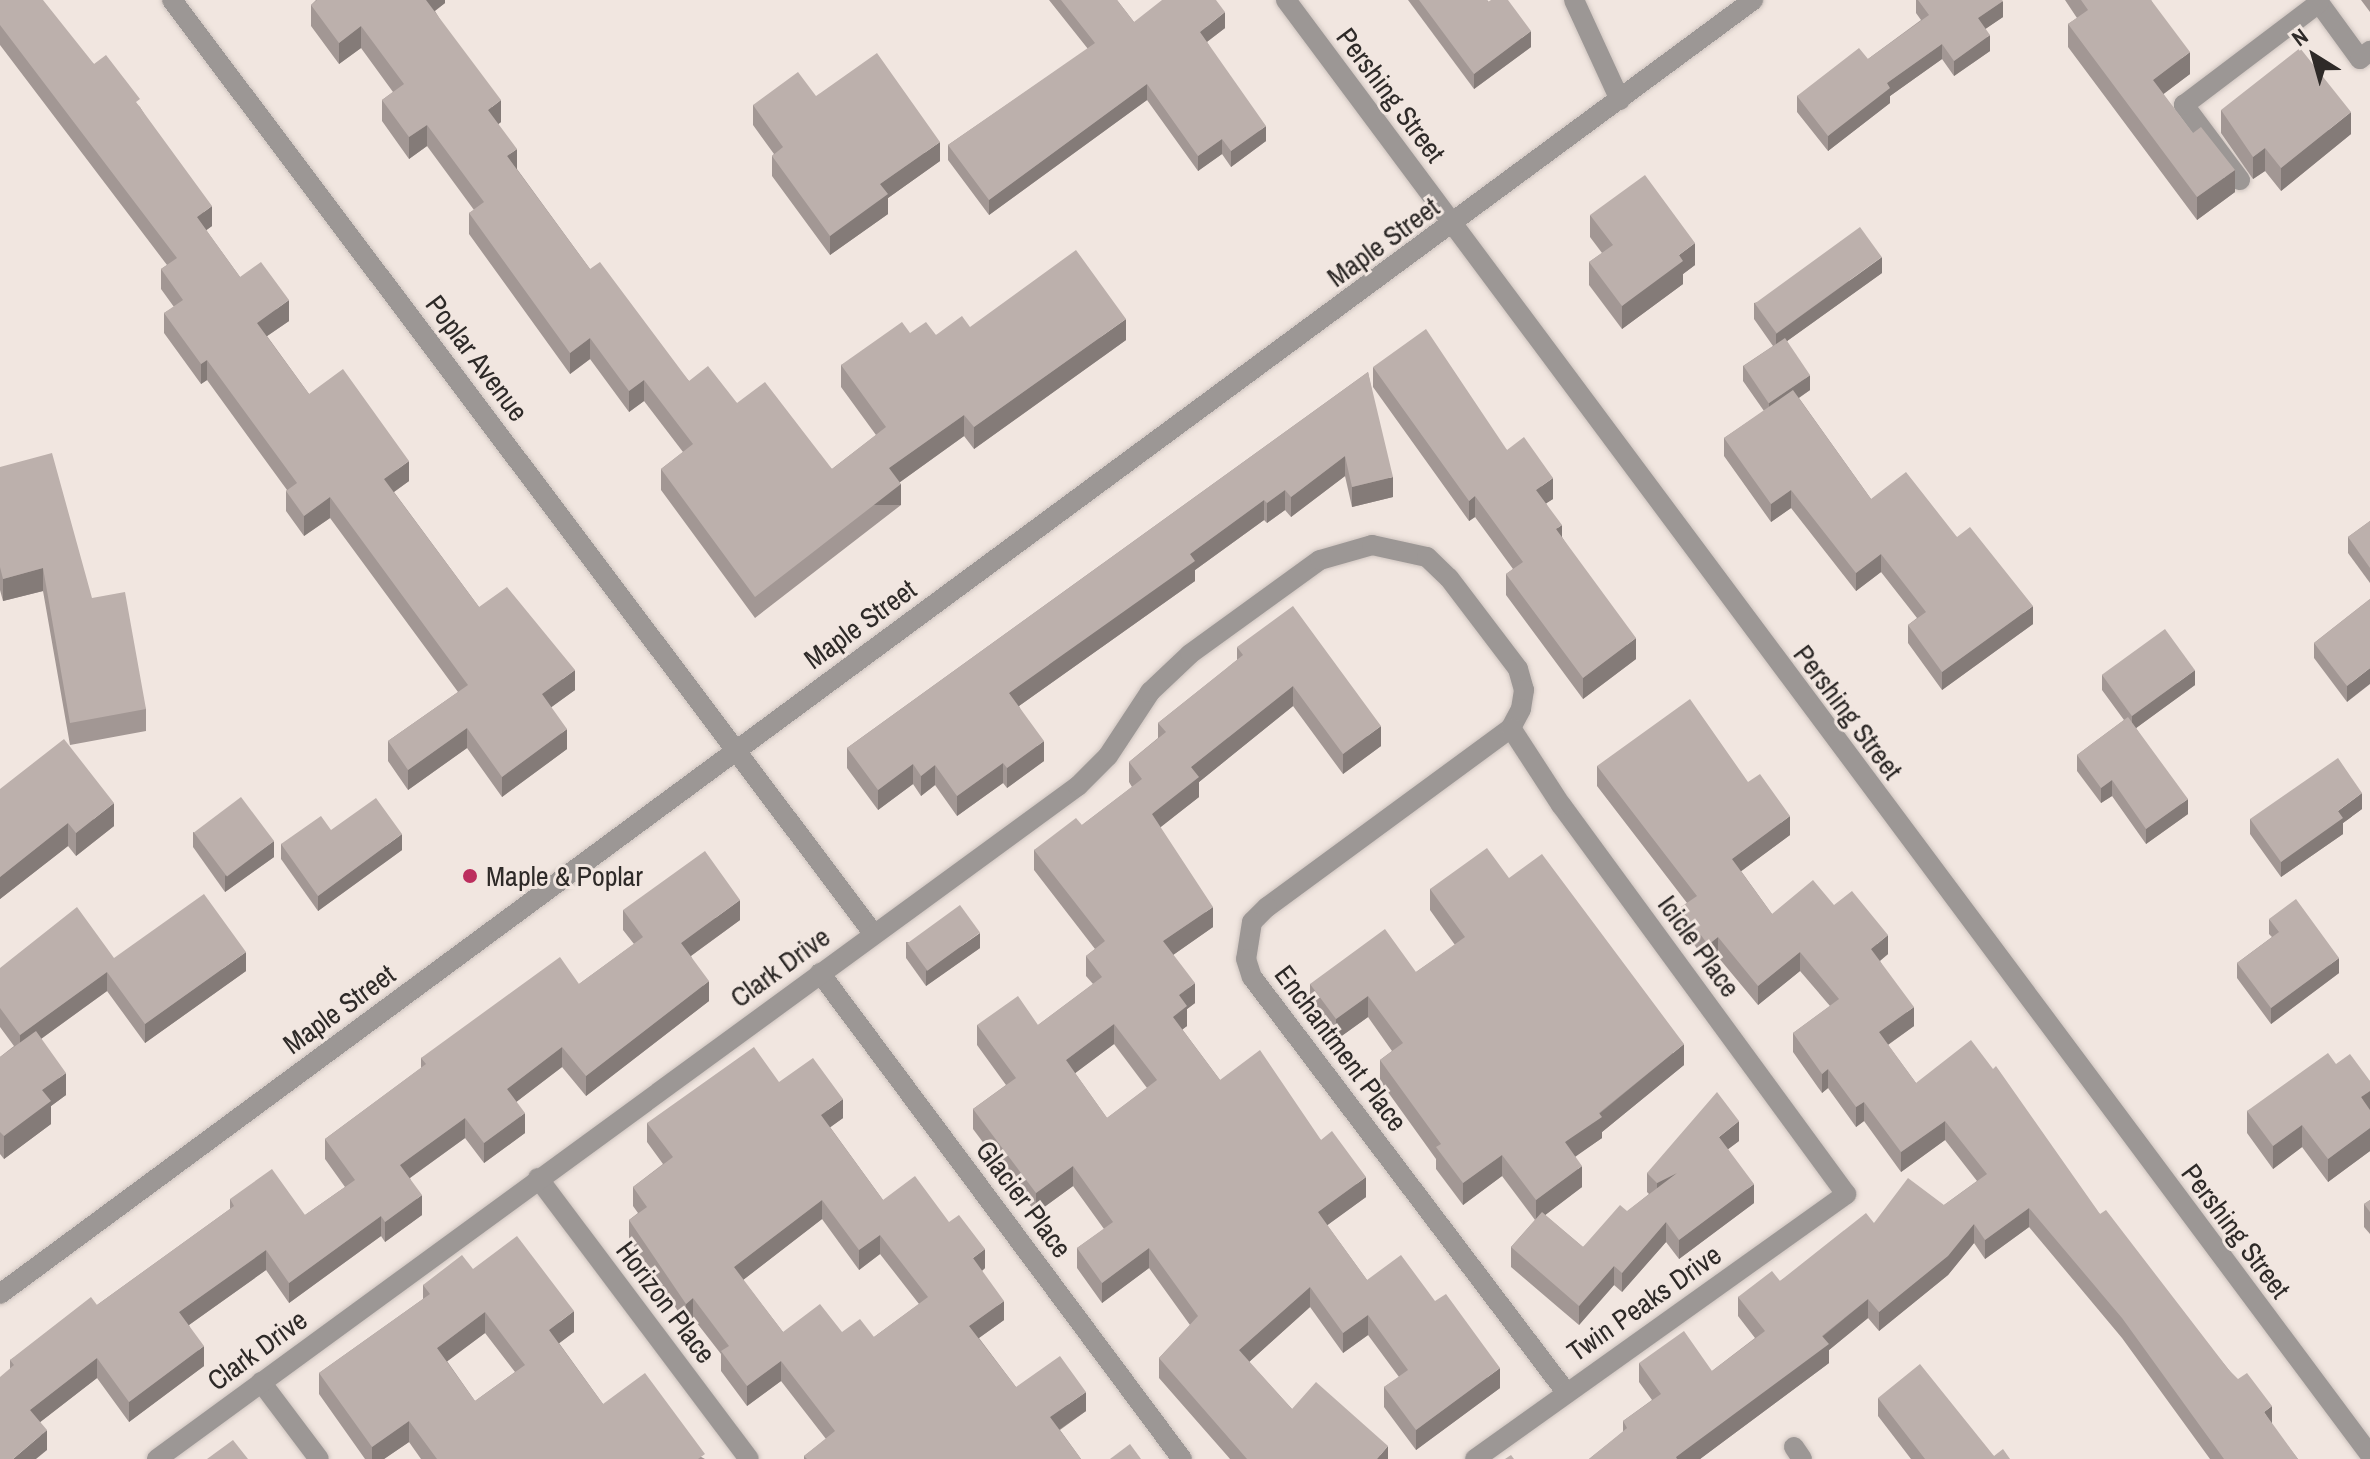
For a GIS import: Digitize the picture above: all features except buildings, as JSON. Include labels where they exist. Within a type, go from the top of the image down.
[{"type":"street","name":"Poplar Avenue","points":[[172,0],[737,749]]},
{"type":"street","name":"Pershing Street","points":[[1286,0],[2370,1455]]},
{"type":"street","points":[[1574,0],[1620,100]]},
{"type":"street","name":"Maple Street","points":[[0,1294],[737,749],[1453,226],[1753,0]]},
{"type":"street","points":[[2240,180],[2184,105],[2318,1],[2360,59],[2370,51]]},
{"type":"street","name":"Clark Drive","points":[[157,1459],[1078,786],[1108,756],[1166,675],[1305,570],[1339,551],[1372,545],[1427,557],[1449,578],[1518,669],[1524,690],[1511,728]]},
{"type":"street","name":"Icicle Place","points":[[1511,728],[1561,805],[1846,1194]]},
{"type":"street","name":"Enchantment Place","points":[[1511,728],[1267,907],[1252,922],[1246,959],[1252,977],[1566,1392]]},
{"type":"street","points":[[737,749],[873,933]]},
{"type":"street","name":"Glacier Place","points":[[820,973],[1182,1459]]},
{"type":"street","name":"Horizon Place","points":[[538,1178],[749,1459]]},
{"type":"street","name":"Twin Peaks Drive","points":[[1475,1459],[1846,1194]]},
{"type":"street","points":[[261,1382],[319,1459]]},
{"type":"place","name":"Maple & Poplar","points":[[470,876]]}]
